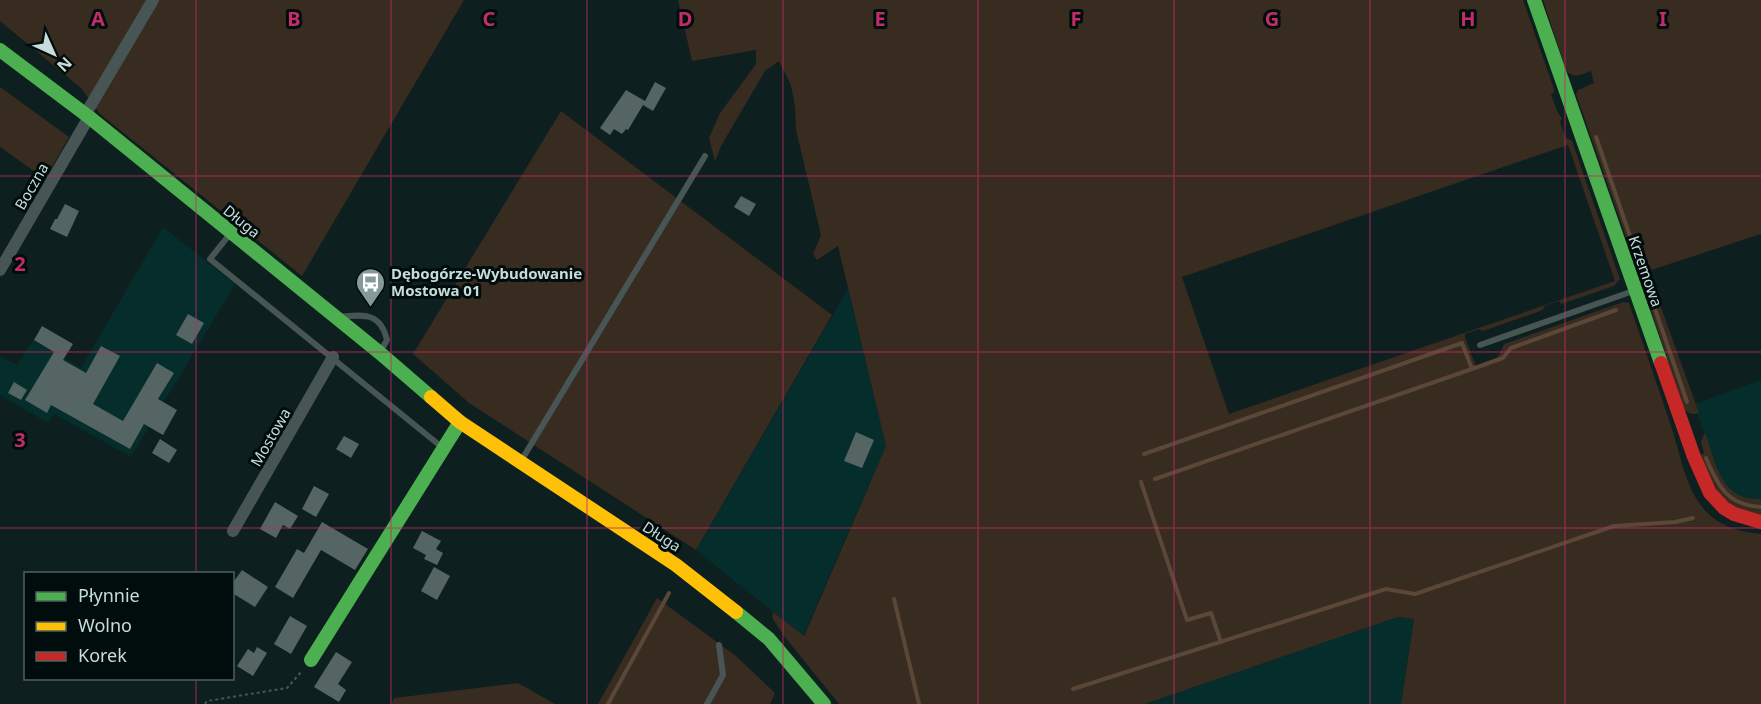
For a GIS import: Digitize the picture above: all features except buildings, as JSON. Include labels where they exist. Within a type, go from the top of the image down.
[{"type":"street","name":"Boczna","points":[[0,270],[153,0]]},
{"type":"street","name":"Krzemowa","points":[[1534,0],[1706,488],[1720,507],[1732,514],[1761,522]]},
{"type":"street","name":"Długa","points":[[0,50],[87,116],[380,352],[460,422],[676,565],[729,606],[769,639],[825,704]]},
{"type":"street","name":"Mostowa","points":[[233,531],[333,357]]},
{"type":"street","points":[[312,660],[460,422]]},
{"type":"lane","points":[[521,462],[705,156]]},
{"type":"lane","points":[[230,233],[210,259],[443,448]]},
{"type":"lane","points":[[1480,345],[1636,290]]},
{"type":"lane","points":[[334,317],[368,315],[379,322],[387,340],[380,352]]},
{"type":"lane","points":[[707,704],[723,675],[719,645]]},
{"type":"path","points":[[205,704],[207,701],[287,688],[312,660]]},
{"type":"shaded area","points":[[0,0],[464,0],[302,276],[100,114],[82,89],[0,21]]},
{"type":"shaded area","points":[[678,0],[1523,0],[1554,89],[1551,95],[1562,118],[1560,122],[1566,138],[1572,141],[1620,279],[1614,286],[1561,304],[1559,301],[1544,306],[1543,310],[1483,331],[1479,329],[1465,334],[1465,338],[1476,366],[1498,357],[1504,344],[1623,302],[1629,303],[1692,491],[1704,509],[1716,520],[1737,530],[1761,534],[1761,704],[1401,704],[1414,619],[1398,617],[1145,704],[839,704],[784,636],[773,619],[772,611],[804,636],[886,446],[838,246],[817,260],[813,254],[821,235],[796,130],[791,85],[779,61],[765,71],[721,146],[715,161],[709,138],[720,113],[756,64],[756,50],[692,61]],"holes":[[[1568,145],[1615,281],[1229,414],[1182,277]]]},
{"type":"shaded area","points":[[1543,0],[1761,0],[1761,234],[1639,274],[1576,94],[1578,90],[1594,83],[1591,71],[1575,76],[1566,70]]},
{"type":"shaded area","points":[[0,87],[69,137],[45,179],[0,147]]},
{"type":"shaded area","points":[[561,111],[832,315],[696,550],[469,403],[413,354]]},
{"type":"shaded area","points":[[163,227],[235,284],[131,457],[54,414],[48,423],[0,395],[0,356],[17,365],[33,340],[81,368]]},
{"type":"shaded area","points":[[1653,285],[1699,413],[1691,414],[1684,409],[1644,290]]},
{"type":"shaded area","points":[[848,289],[886,446],[803,636],[696,550]]},
{"type":"shaded area","points":[[1761,380],[1761,499],[1753,500],[1736,495],[1721,481],[1694,404]]},
{"type":"shaded area","points":[[1705,432],[1717,467],[1728,487],[1736,494],[1747,498],[1761,499],[1761,516],[1733,507],[1721,498],[1699,455],[1704,453],[1701,442]]},
{"type":"shaded area","points":[[657,598],[736,656],[775,693],[770,704],[598,704]]},
{"type":"shaded area","points":[[1398,617],[1414,619],[1401,704],[1145,704]]},
{"type":"shaded area","points":[[518,683],[555,704],[391,704],[394,698]]},
{"type":"waterway","points":[[1596,137],[1687,402]]},
{"type":"waterway","points":[[1144,454],[1462,343],[1472,369],[1503,358],[1511,348],[1616,310]]},
{"type":"waterway","points":[[1155,479],[1472,369]]},
{"type":"waterway","points":[[1706,458],[1725,492],[1740,502],[1761,507]]},
{"type":"waterway","points":[[1141,482],[1187,620],[1211,613],[1221,642]]},
{"type":"waterway","points":[[1073,689],[1386,589],[1415,594],[1614,526],[1675,522],[1693,518]]},
{"type":"waterway","points":[[608,704],[669,593]]},
{"type":"waterway","points":[[894,599],[919,704]]},
{"type":"traffic: fast","points":[[1534,0],[1661,363]]},
{"type":"traffic: fast","points":[[0,50],[89,117],[431,397]]},
{"type":"traffic: fast","points":[[311,660],[460,422]]},
{"type":"traffic: fast","points":[[736,612],[769,639],[824,704]]},
{"type":"traffic: slow","points":[[431,397],[460,422],[676,565],[736,612]]},
{"type":"traffic: jam","points":[[1661,363],[1694,457],[1710,493],[1724,508],[1734,514],[1761,522]]},
{"type":"place","name":"Dębogórze-Wybudowanie Mostowa 01","points":[[370,308]]}]
